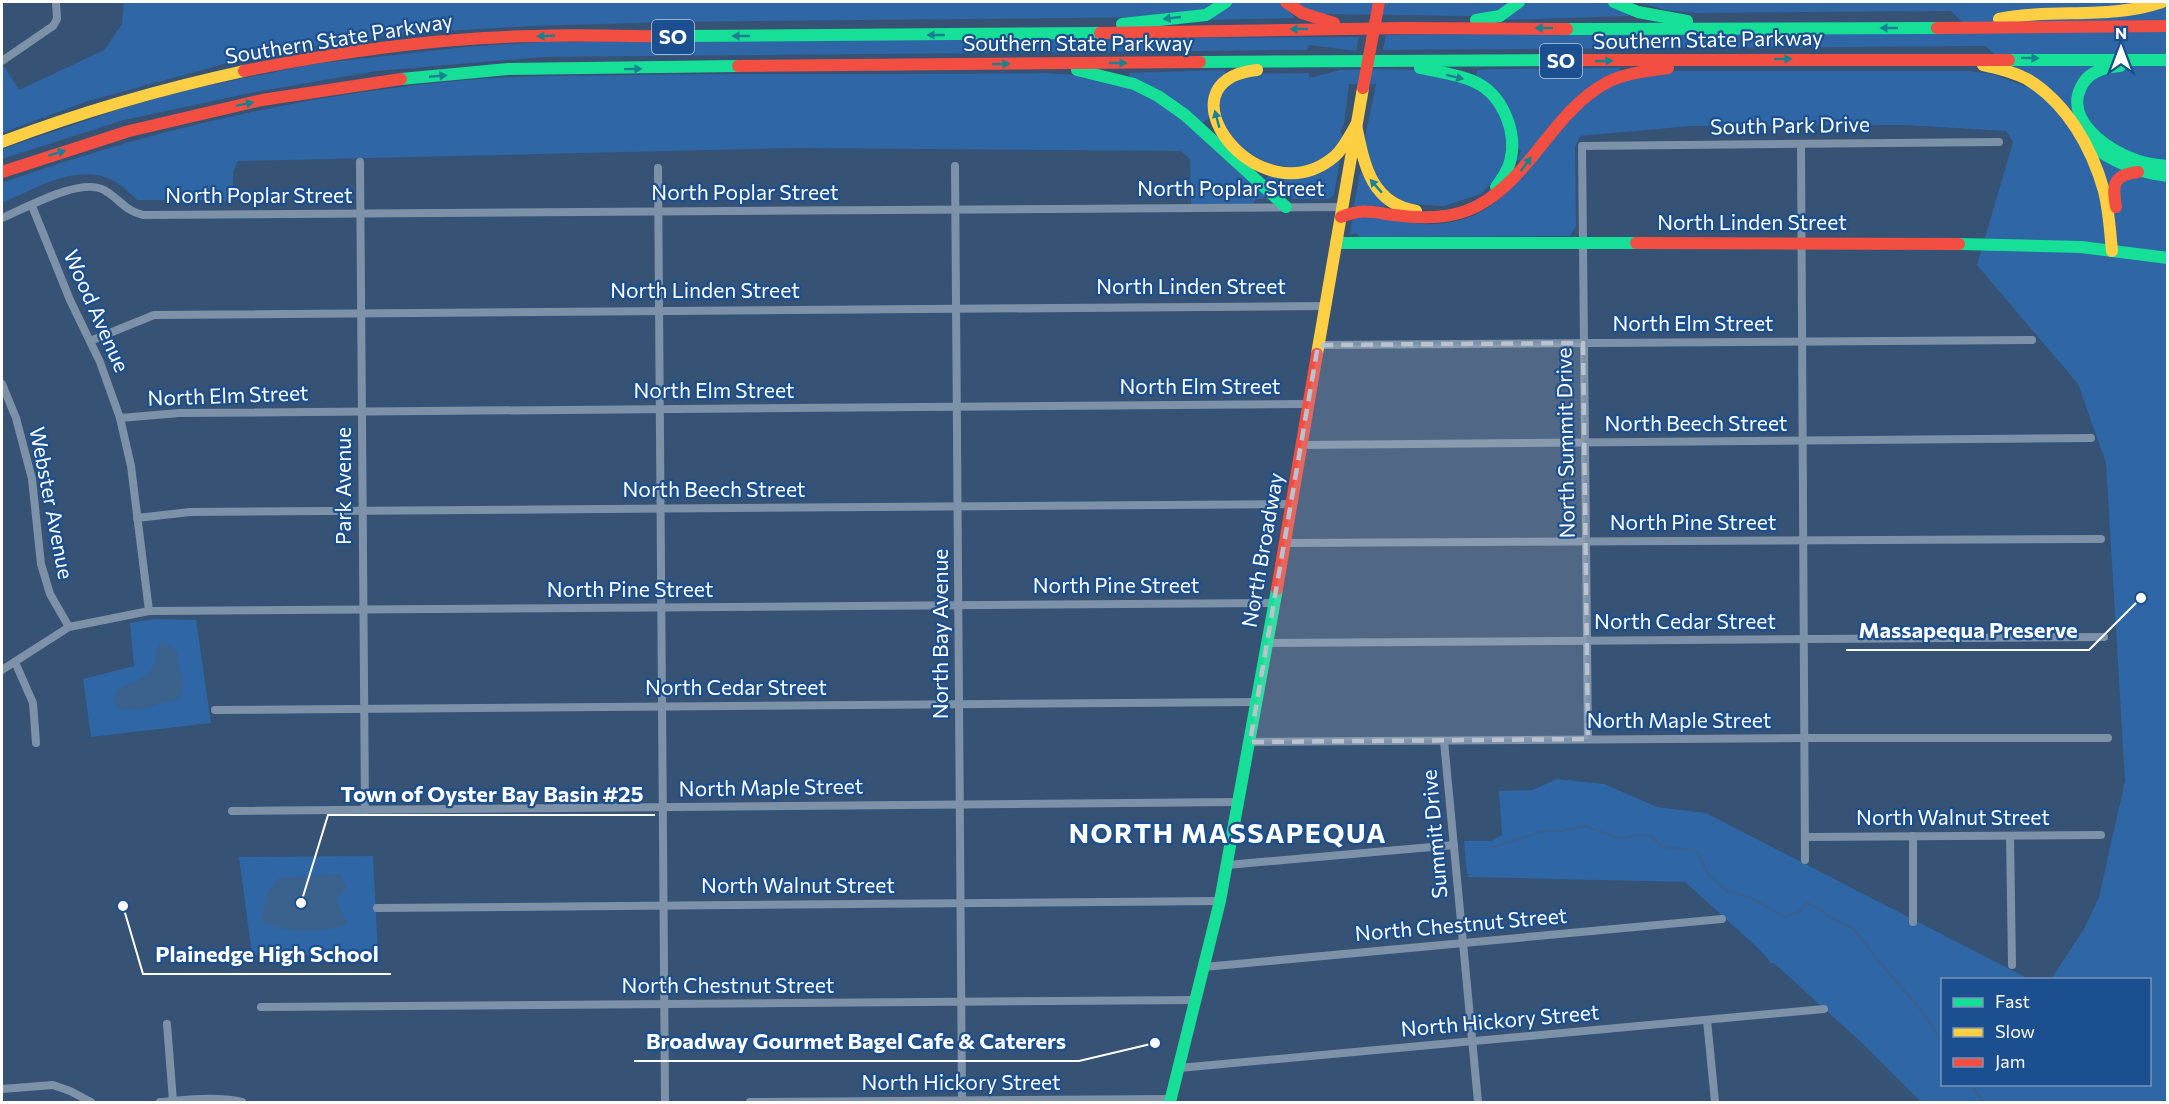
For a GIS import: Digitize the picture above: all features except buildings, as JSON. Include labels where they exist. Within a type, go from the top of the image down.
[{"type":"main road","points":[[1030,34],[1206,15],[1226,2]]},
{"type":"main road","points":[[1286,2],[1290,7],[1312,17],[1357,28]]},
{"type":"main road","name":"North Broadway","points":[[1171,1101],[1220,901],[1239,802],[1379,2]]},
{"type":"main road","points":[[1405,28],[1493,18],[1508,12],[1519,2]]},
{"type":"main road","points":[[1614,2],[1638,12],[1729,29]]},
{"type":"main road","points":[[1947,27],[2031,14],[2114,13],[2162,2]]},
{"type":"main road","name":"Southern State Parkway","points":[[2,142],[92,111],[204,80],[346,53],[457,40],[580,35],[621,37],[1030,34],[1357,28],[1729,29],[2168,26]]},
{"type":"main road","points":[[1845,59],[1977,65],[2011,72],[2031,81],[2068,116],[2084,140],[2096,165],[2117,251]]},
{"type":"main road","name":"Southern State Parkway","points":[[2,172],[129,131],[221,109],[405,78],[508,69],[1039,63],[1845,59],[2168,60]]},
{"type":"main road","points":[[1341,212],[1359,210],[1436,216],[1464,211],[1497,194],[1516,177],[1559,121],[1596,88],[1622,76],[1724,60]]},
{"type":"main road","points":[[1039,63],[1103,75],[1134,84],[1158,96],[1185,115],[1286,207]]},
{"type":"main road","points":[[1340,63],[1244,72],[1231,76],[1219,88],[1216,96],[1214,107],[1216,122],[1225,140],[1236,152],[1272,169],[1288,172],[1313,170],[1326,163],[1338,154],[1356,125]]},
{"type":"main road","points":[[1356,125],[1371,182],[1382,194],[1402,208],[1425,212],[1460,208],[1488,195],[1503,178],[1513,154],[1513,138],[1502,108],[1491,93],[1478,82],[1399,63]]},
{"type":"main road","points":[[2168,66],[2103,68],[2089,75],[2080,86],[2077,99],[2081,119],[2107,145],[2135,159],[2168,166]]},
{"type":"main road","points":[[2084,140],[2105,156],[2138,172]]},
{"type":"main road","points":[[2117,251],[2114,188],[2117,178],[2138,172],[2168,176]]},
{"type":"main road","name":"North Linden Street","points":[[1336,243],[2036,244],[2168,258]]},
{"type":"street","points":[[2,61],[47,32],[57,19],[56,2]]},
{"type":"street","name":"South Park Drive","points":[[1582,146],[1999,142]]},
{"type":"street","points":[[1801,144],[1805,860]]},
{"type":"street","name":"North Summit Drive","points":[[1582,146],[1588,739]]},
{"type":"street","name":"Park Avenue","points":[[360,162],[365,810]]},
{"type":"street","name":"North Bay Avenue","points":[[955,166],[962,1102]]},
{"type":"street","points":[[658,168],[665,1102]]},
{"type":"street","name":"North Poplar Street","points":[[32,206],[68,190],[90,186],[105,190],[133,213],[149,215],[1286,207],[1341,212]]},
{"type":"street","points":[[2,218],[32,206]]},
{"type":"street","name":"Wood Avenue","points":[[32,206],[70,300],[109,382],[120,418],[131,466],[149,611]]},
{"type":"street","name":"North Linden Street","points":[[90,341],[154,315],[1325,306]]},
{"type":"street","name":"North Elm Street","points":[[1318,345],[2032,340]]},
{"type":"street","name":"Webster Avenue","points":[[2,384],[16,418],[30,468],[37,513],[41,564],[50,594],[69,627]]},
{"type":"street","name":"North Elm Street","points":[[120,418],[179,413],[1308,404]]},
{"type":"street","name":"North Beech Street","points":[[1301,445],[2091,438]]},
{"type":"street","name":"North Beech Street","points":[[137,518],[190,512],[1291,504]]},
{"type":"street","name":"North Pine Street","points":[[1284,543],[2101,539]]},
{"type":"street","name":"North Pine Street","points":[[2,670],[69,627],[149,611],[1274,603]]},
{"type":"street","name":"North Cedar Street","points":[[1267,643],[2104,637]]},
{"type":"street","points":[[15,662],[33,703],[36,743]]},
{"type":"street","name":"North Cedar Street","points":[[215,710],[1257,702]]},
{"type":"street","name":"North Maple Street","points":[[1250,742],[2108,738]]},
{"type":"street","name":"Summit Drive","points":[[1444,741],[1478,1102]]},
{"type":"street","name":"North Maple Street","points":[[232,811],[1239,802]]},
{"type":"street","name":"North Walnut Street","points":[[1805,837],[2101,835]]},
{"type":"street","points":[[2010,836],[2012,965]]},
{"type":"street","points":[[1912,837],[1913,922]]},
{"type":"street","points":[[1227,865],[1454,844]]},
{"type":"street","name":"North Walnut Street","points":[[377,908],[1220,901]]},
{"type":"street","name":"North Chestnut Street","points":[[1204,967],[1722,919]]},
{"type":"street","name":"North Chestnut Street","points":[[261,1007],[1196,1000]]},
{"type":"street","name":"North Hickory Street","points":[[1179,1068],[1824,1009]]},
{"type":"street","points":[[1707,1020],[1715,1102]]},
{"type":"street","points":[[166,1024],[173,1101]]},
{"type":"street","points":[[2,1089],[53,1085],[91,1102]]},
{"type":"street","points":[[159,1102],[226,1099],[242,1102]]},
{"type":"street","name":"North Hickory Street","points":[[750,1102],[1171,1101]]},
{"type":"highlighted area","points":[[1583,343],[1588,739],[1250,742],[1318,345]]},
{"type":"shaded area","points":[[1220,2],[1192,15],[1167,17],[672,22],[530,26],[412,33],[344,41],[239,60],[88,101],[2,133],[2,67],[4,66],[19,90],[104,50],[122,24],[124,3]]},
{"type":"shaded area","points":[[1232,2],[1281,2],[1295,18],[1208,20]]},
{"type":"shaded area","points":[[1294,2],[1513,2],[1496,11],[1470,16],[1322,14],[1303,9]]},
{"type":"shaded area","points":[[1524,2],[1609,2],[1628,12],[1629,16],[1505,20]]},
{"type":"shaded area","points":[[1637,2],[2167,2],[2167,1102],[1921,1102],[1862,1043],[1774,963],[1771,963],[1759,949],[1685,882],[1467,877],[1470,874],[1467,874],[1464,841],[1492,841],[1502,835],[1499,791],[1532,790],[1557,779],[1604,784],[1657,807],[1706,813],[2027,978],[1941,978],[1941,1086],[2151,1086],[2151,978],[2052,978],[2084,929],[2099,897],[2125,781],[2106,463],[2078,384],[1977,265],[2013,142],[2006,131],[1906,125],[1691,126],[1580,136],[1575,147],[1576,226],[1570,236],[1358,237],[1358,234],[1350,234],[1352,221],[1358,217],[1375,216],[1434,224],[1462,220],[1485,209],[1502,197],[1518,181],[1590,97],[1605,87],[1658,71],[1968,71],[1993,74],[2027,87],[1986,46],[1383,50],[1386,35],[1971,31],[1951,11],[1698,13],[1666,10]]},
{"type":"shaded area","points":[[1359,37],[1356,51],[1309,45],[1307,50],[542,57],[377,71],[255,92],[124,120],[2,159],[2,149],[123,108],[187,90],[314,64],[465,47],[543,42]]},
{"type":"shaded area","points":[[1619,68],[1622,71],[1523,162],[1517,160],[1521,151],[1517,148],[1476,76],[1477,70],[1490,69]]},
{"type":"shaded area","points":[[1224,70],[1227,74],[1211,117],[1200,125],[1130,77],[1129,73]]},
{"type":"shaded area","points":[[1340,70],[1414,70],[1478,86],[1501,113],[1509,145],[1501,173],[1481,194],[1444,206],[1408,204],[1384,189],[1368,166],[1364,142],[1376,84],[1349,84],[1344,124],[1340,132],[1343,136],[1334,152],[1300,169],[1271,164],[1241,149],[1224,130],[1218,96],[1231,80],[1246,74],[1309,73],[1309,78]]},
{"type":"shaded area","points":[[1043,73],[1112,80],[1152,96],[1204,136],[1265,196],[1263,199],[1256,199],[1253,204],[1191,204],[1190,159],[1181,151],[796,148],[238,161],[233,172],[233,202],[137,200],[127,190],[106,177],[91,174],[60,178],[2,203],[2,183],[110,148],[276,107],[388,89],[492,78],[540,76]]},
{"type":"shaded area","points":[[1340,158],[1334,195],[1329,199],[1294,199],[1265,179],[1273,173]]},
{"type":"shaded area","points":[[1360,171],[1386,204],[1384,207],[1354,206]]},
{"type":"shaded area","points":[[154,619],[196,620],[211,723],[91,737],[83,679],[134,666],[130,623]]},
{"type":"shaded area","points":[[162,642],[177,651],[183,686],[179,699],[141,709],[117,707],[114,698],[118,689],[148,674],[154,665],[159,645]]},
{"type":"shaded area","points":[[373,856],[378,955],[252,955],[239,857]]},
{"type":"shaded area","points":[[340,874],[346,888],[336,899],[347,924],[303,931],[280,928],[261,920],[269,890],[279,878]]},
{"type":"waterway","points":[[1491,848],[1543,831],[1561,831],[1584,826],[1622,839],[1638,835],[1651,836],[1662,847],[1696,850],[1709,875],[1727,891],[1749,897],[1785,917],[1800,911],[1807,903],[1854,929],[1920,1009],[1941,1040]]},
{"type":"waterway","points":[[1972,1086],[1984,1102]]},
{"type":"traffic: fast","points":[[1122,24],[1206,15],[1226,2]]},
{"type":"traffic: fast","points":[[1476,20],[1500,16],[1519,2]]},
{"type":"traffic: fast","points":[[1614,2],[1638,12],[1687,21]]},
{"type":"traffic: fast","points":[[1567,29],[1937,28]]},
{"type":"traffic: fast","points":[[684,36],[1100,33]]},
{"type":"traffic: fast","points":[[1200,62],[1565,60]]},
{"type":"traffic: fast","points":[[2009,60],[2168,60]]},
{"type":"traffic: fast","points":[[401,79],[508,69],[738,66]]},
{"type":"traffic: fast","points":[[2120,66],[2097,71],[2084,82],[2077,99],[2078,111],[2092,132],[2113,149],[2125,156],[2144,162],[2168,166]]},
{"type":"traffic: fast","points":[[1420,68],[1455,75],[1475,82],[1485,88],[1500,105],[1510,127],[1512,151],[1507,169],[1496,187]]},
{"type":"traffic: fast","points":[[1077,70],[1134,84],[1158,96],[1185,115],[1286,207]]},
{"type":"traffic: fast","points":[[2086,142],[2125,165],[2168,176]]},
{"type":"traffic: fast","points":[[1336,243],[1636,243]]},
{"type":"traffic: fast","points":[[1959,244],[2081,247],[2168,258]]},
{"type":"traffic: fast","points":[[1170,1102],[1220,901],[1277,589]]},
{"type":"traffic: slow","points":[[1999,19],[2040,14],[2122,11],[2162,2]]},
{"type":"traffic: slow","points":[[1983,65],[2027,79],[2054,101],[2076,128],[2093,159],[2104,191],[2112,251]]},
{"type":"traffic: slow","points":[[1257,70],[1227,80],[1215,97],[1216,119],[1228,142],[1250,160],[1276,172],[1306,171],[1335,156],[1356,125]]},
{"type":"traffic: slow","points":[[2,142],[122,102],[244,71]]},
{"type":"traffic: slow","points":[[1317,354],[1363,88]]},
{"type":"traffic: slow","points":[[1356,125],[1366,167],[1379,190],[1388,200],[1416,211]]},
{"type":"traffic: jam","points":[[1286,2],[1302,13],[1334,23]]},
{"type":"traffic: jam","points":[[1363,88],[1379,2]]},
{"type":"traffic: jam","points":[[1937,28],[2168,26]]},
{"type":"traffic: jam","points":[[1100,33],[1405,28],[1567,29]]},
{"type":"traffic: jam","points":[[244,71],[351,52],[498,37],[684,36]]},
{"type":"traffic: jam","points":[[1565,60],[2009,60]]},
{"type":"traffic: jam","points":[[738,66],[1200,62]]},
{"type":"traffic: jam","points":[[1341,217],[1355,212],[1438,217],[1469,210],[1498,193],[1514,178],[1571,110],[1588,95],[1606,83],[1621,77],[1668,68]]},
{"type":"traffic: jam","points":[[2,172],[129,131],[262,100],[401,79]]},
{"type":"traffic: jam","points":[[2116,207],[2114,192],[2116,182],[2123,176],[2138,172]]},
{"type":"traffic: jam","points":[[1636,243],[1959,244]]},
{"type":"traffic: jam","points":[[1277,589],[1317,354]]},
{"type":"place","name":"Massapequa Preserve","points":[[2141,598]]},
{"type":"place","name":"Town of Oyster Bay Basin #25","points":[[301,903]]},
{"type":"place","name":"Plainedge High School","points":[[123,906]]},
{"type":"place","name":"Broadway Gourmet Bagel Cafe & Caterers","points":[[1155,1043]]},
{"type":"district","name":"NORTH MASSAPEQUA","points":[[1228,834]]}]
